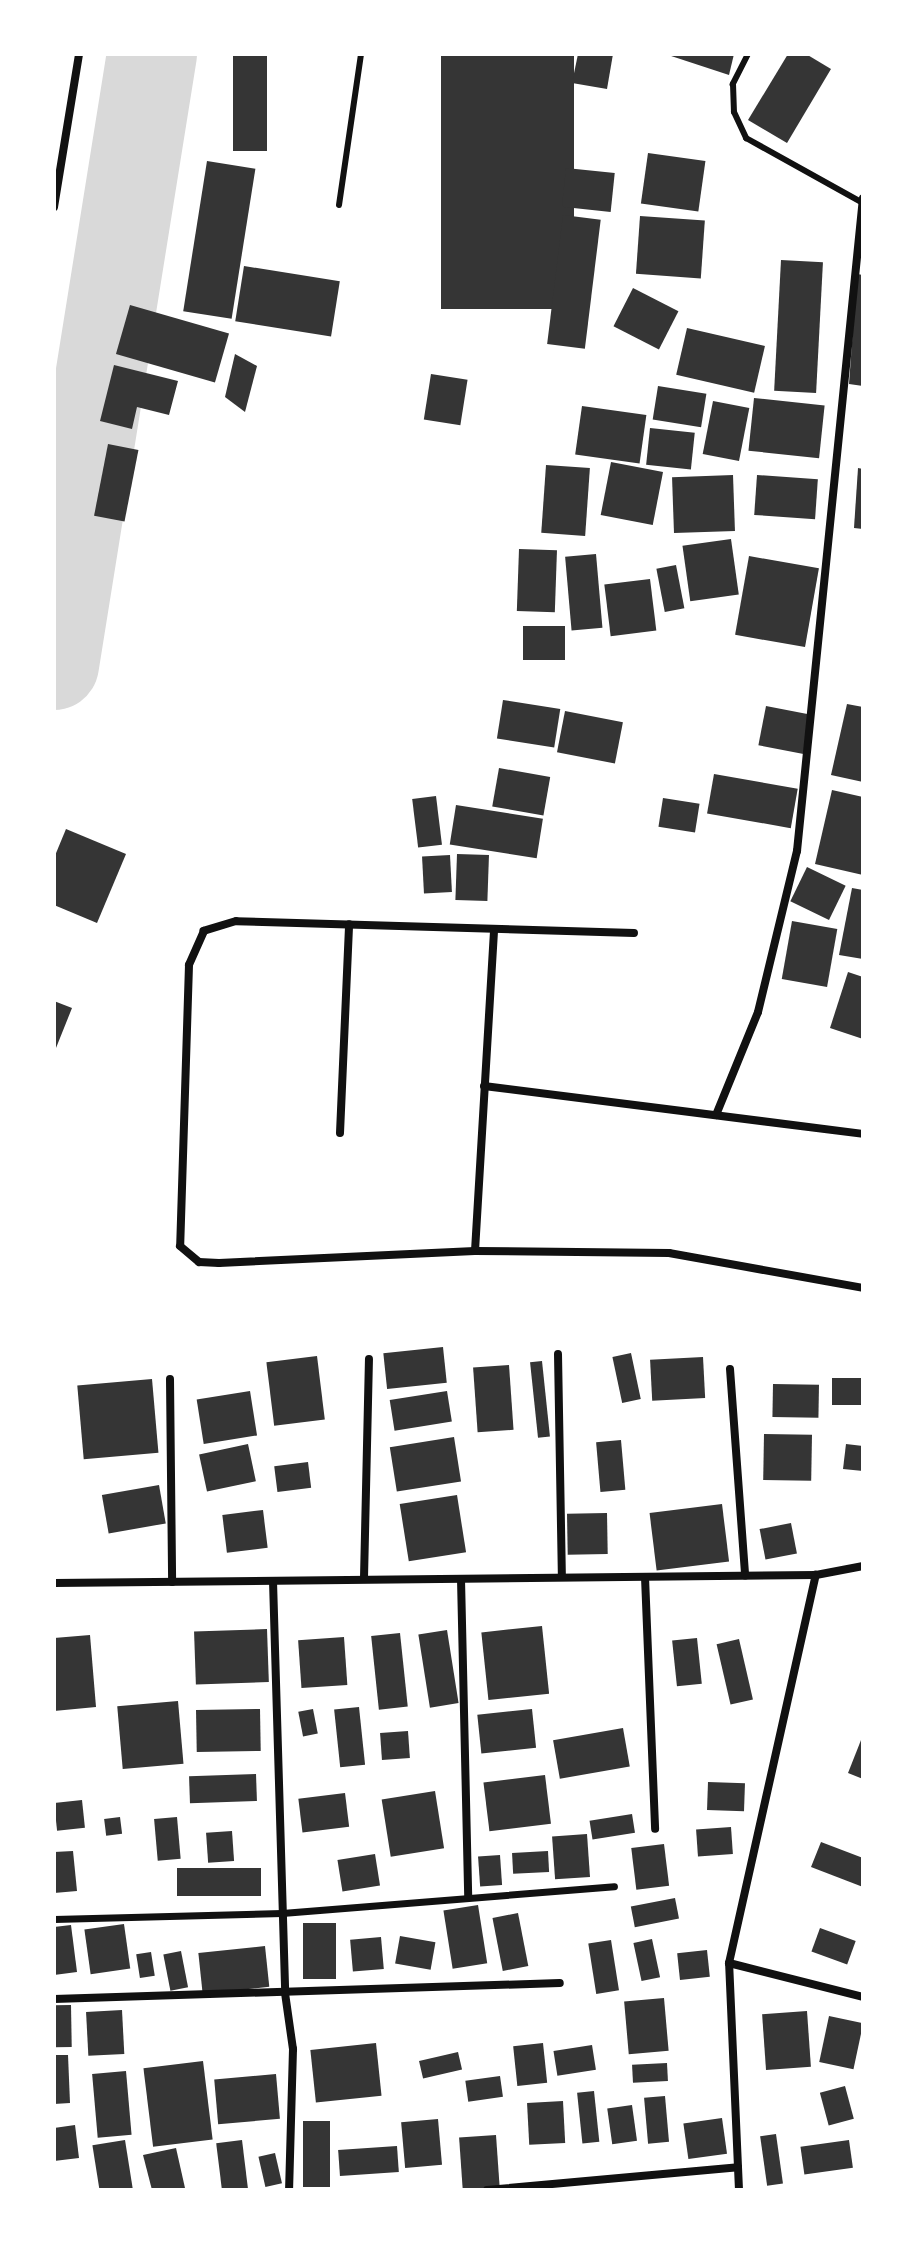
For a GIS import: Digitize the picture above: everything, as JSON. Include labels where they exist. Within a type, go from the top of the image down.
[{"type":"street","points":[[54,207],[79,54]]},
{"type":"street","points":[[716,1115],[758,1012],[797,851],[862,200]]},
{"type":"street","points":[[634,933],[236,921],[218,923],[195,941],[180,1246],[199,1262],[219,1263],[475,1251],[669,1253],[863,1288]]},
{"type":"street","points":[[340,1133],[349,924]]},
{"type":"street","points":[[475,1251],[494,930]]},
{"type":"street","points":[[484,1086],[863,1134]]},
{"type":"street","points":[[558,1354],[562,1577]]},
{"type":"street","points":[[364,1578],[369,1359]]},
{"type":"street","points":[[730,1369],[745,1575]]},
{"type":"street","points":[[170,1379],[172,1582]]},
{"type":"street","points":[[54,1583],[816,1575],[863,1566]]},
{"type":"street","points":[[739,2190],[729,1963],[816,1575]]},
{"type":"street","points":[[645,1577],[655,1829]]},
{"type":"street","points":[[461,1579],[468,1897]]},
{"type":"street","points":[[273,1581],[285,1993],[293,2049],[289,2190]]},
{"type":"street","points":[[54,1919],[282,1913],[614,1886]]},
{"type":"street","points":[[729,1963],[863,1997]]},
{"type":"street","points":[[54,1999],[560,1983]]},
{"type":"street","points":[[487,2190],[738,2167]]},
{"type":"lane","points":[[339,205],[361,54]]},
{"type":"lane","points":[[748,54],[733,84],[734,112],[746,138],[862,200]]},
{"type":"building","points":[[233,54],[267,54],[267,151],[233,151]]},
{"type":"building","points":[[441,54],[574,54],[574,309],[441,309]]},
{"type":"building","points":[[578,54],[613,54],[607,89],[572,83]]},
{"type":"building","points":[[665,54],[734,54],[729,75]]},
{"type":"building","points":[[788,54],[806,54],[831,69],[787,143],[748,120]]},
{"type":"building","points":[[648,153],[705,161],[698,212],[641,204]]},
{"type":"building","points":[[207,161],[255,169],[232,319],[183,311]]},
{"type":"building","points":[[566,168],[615,173],[611,212],[562,207]]},
{"type":"building","points":[[563,215],[601,220],[585,349],[547,344]]},
{"type":"building","points":[[640,216],[705,221],[701,278],[636,274]]},
{"type":"building","points":[[781,260],[823,262],[816,393],[774,391]]},
{"type":"building","points":[[244,266],[340,281],[331,336],[235,321]]},
{"type":"building","points":[[857,274],[863,275],[863,386],[849,384]]},
{"type":"building","points":[[633,288],[678,311],[659,349],[613,326]]},
{"type":"building","points":[[130,305],[229,333],[215,382],[116,354]]},
{"type":"building","points":[[687,328],[765,346],[754,393],[676,375]]},
{"type":"building","points":[[235,354],[257,366],[245,412],[225,397]]},
{"type":"building","points":[[114,365],[178,381],[169,415],[137,407],[132,429],[100,421]]},
{"type":"building","points":[[431,374],[468,380],[460,425],[424,419]]},
{"type":"building","points":[[658,386],[706,394],[701,427],[653,420]]},
{"type":"building","points":[[754,398],[825,405],[819,458],[748,451]]},
{"type":"building","points":[[713,401],[749,408],[739,461],[703,454]]},
{"type":"building","points":[[582,406],[646,415],[640,464],[575,455]]},
{"type":"building","points":[[650,428],[695,433],[691,470],[646,465]]},
{"type":"building","points":[[108,444],[138,450],[125,522],[94,516]]},
{"type":"building","points":[[611,462],[663,472],[653,525],[601,515]]},
{"type":"building","points":[[546,465],[590,468],[585,536],[541,533]]},
{"type":"building","points":[[858,468],[863,469],[863,529],[854,528]]},
{"type":"building","points":[[733,475],[735,531],[674,533],[672,477]]},
{"type":"building","points":[[757,475],[818,479],[815,519],[754,515]]},
{"type":"building","points":[[731,539],[739,594],[690,601],[682,546]]},
{"type":"building","points":[[519,549],[557,550],[555,612],[517,611]]},
{"type":"building","points":[[596,554],[602,628],[572,630],[565,557]]},
{"type":"building","points":[[749,556],[819,568],[805,647],[735,635]]},
{"type":"building","points":[[676,565],[684,608],[665,612],[656,569]]},
{"type":"building","points":[[650,579],[656,631],[611,636],[604,585]]},
{"type":"building","points":[[523,626],[565,626],[565,660],[523,660]]},
{"type":"building","points":[[503,700],[560,709],[554,748],[497,739]]},
{"type":"building","points":[[847,704],[863,707],[863,782],[831,775]]},
{"type":"building","points":[[766,706],[811,715],[804,754],[758,745]]},
{"type":"building","points":[[565,711],[623,722],[615,763],[557,752]]},
{"type":"building","points":[[499,768],[550,777],[543,815],[492,806]]},
{"type":"building","points":[[714,774],[798,789],[791,828],[707,813]]},
{"type":"building","points":[[832,790],[863,797],[863,875],[815,864]]},
{"type":"building","points":[[436,796],[442,845],[418,848],[412,799]]},
{"type":"building","points":[[663,798],[700,804],[695,832],[658,827]]},
{"type":"building","points":[[456,805],[543,819],[537,858],[450,845]]},
{"type":"building","points":[[66,829],[126,854],[97,923],[54,905],[54,858]]},
{"type":"building","points":[[457,854],[489,855],[487,901],[455,900]]},
{"type":"building","points":[[450,855],[452,892],[424,893],[422,856]]},
{"type":"building","points":[[807,867],[846,886],[829,920],[790,901]]},
{"type":"building","points":[[852,888],[863,890],[863,959],[839,955]]},
{"type":"building","points":[[792,921],[837,929],[827,987],[782,979]]},
{"type":"building","points":[[848,972],[863,977],[863,1039],[830,1028]]},
{"type":"building","points":[[54,1001],[72,1008],[54,1053]]},
{"type":"building","points":[[443,1347],[447,1383],[387,1389],[383,1353]]},
{"type":"building","points":[[631,1353],[641,1399],[622,1403],[612,1357]]},
{"type":"building","points":[[317,1356],[325,1420],[274,1426],[266,1362]]},
{"type":"building","points":[[703,1357],[705,1398],[652,1401],[650,1360]]},
{"type":"building","points":[[542,1361],[550,1437],[538,1438],[530,1362]]},
{"type":"building","points":[[509,1365],[514,1430],[478,1432],[473,1368]]},
{"type":"building","points":[[832,1378],[863,1378],[863,1405],[832,1405]]},
{"type":"building","points":[[152,1379],[158,1453],[84,1459],[77,1386]]},
{"type":"building","points":[[773,1384],[819,1385],[818,1418],[772,1417]]},
{"type":"building","points":[[250,1391],[257,1435],[204,1444],[197,1399]]},
{"type":"building","points":[[447,1391],[452,1422],[395,1431],[390,1400]]},
{"type":"building","points":[[764,1434],[812,1435],[811,1481],[763,1480]]},
{"type":"building","points":[[454,1437],[461,1481],[397,1492],[390,1447]]},
{"type":"building","points":[[621,1440],[625,1490],[600,1492],[596,1442]]},
{"type":"building","points":[[248,1444],[256,1481],[207,1492],[199,1454]]},
{"type":"building","points":[[846,1444],[863,1446],[863,1471],[843,1469]]},
{"type":"building","points":[[308,1462],[311,1488],[277,1492],[274,1466]]},
{"type":"building","points":[[159,1485],[166,1523],[109,1533],[102,1495]]},
{"type":"building","points":[[457,1495],[466,1552],[409,1561],[400,1504]]},
{"type":"building","points":[[722,1504],[729,1562],[657,1570],[650,1513]]},
{"type":"building","points":[[263,1510],[268,1548],[227,1553],[222,1515]]},
{"type":"building","points":[[607,1513],[608,1554],[568,1555],[567,1514]]},
{"type":"building","points":[[791,1523],[797,1553],[766,1560],[760,1529]]},
{"type":"building","points":[[542,1626],[549,1694],[488,1700],[481,1632]]},
{"type":"building","points":[[267,1629],[269,1682],[196,1685],[194,1632]]},
{"type":"building","points":[[447,1630],[459,1703],[430,1708],[418,1635]]},
{"type":"building","points":[[400,1633],[408,1707],[379,1710],[371,1636]]},
{"type":"building","points":[[90,1635],[96,1707],[54,1711],[54,1638]]},
{"type":"building","points":[[344,1637],[347,1685],[301,1688],[298,1640]]},
{"type":"building","points":[[697,1638],[702,1684],[677,1686],[672,1641]]},
{"type":"building","points":[[739,1639],[753,1699],[731,1705],[717,1644]]},
{"type":"building","points":[[178,1701],[183,1764],[123,1769],[117,1706]]},
{"type":"building","points":[[359,1707],[365,1765],[340,1767],[334,1710]]},
{"type":"building","points":[[260,1709],[261,1751],[197,1752],[196,1710]]},
{"type":"building","points":[[313,1709],[318,1734],[303,1736],[298,1712]]},
{"type":"building","points":[[532,1709],[536,1748],[481,1754],[477,1715]]},
{"type":"building","points":[[623,1728],[630,1766],[560,1779],[553,1740]]},
{"type":"building","points":[[408,1731],[410,1758],[382,1760],[380,1733]]},
{"type":"building","points":[[863,1735],[863,1779],[848,1773]]},
{"type":"building","points":[[256,1774],[257,1801],[190,1803],[189,1776]]},
{"type":"building","points":[[545,1775],[551,1824],[489,1831],[483,1783]]},
{"type":"building","points":[[708,1782],[745,1783],[744,1811],[707,1810]]},
{"type":"building","points":[[435,1791],[444,1848],[391,1857],[382,1799]]},
{"type":"building","points":[[345,1793],[349,1827],[302,1832],[298,1799]]},
{"type":"building","points":[[82,1800],[85,1828],[57,1831],[54,1803]]},
{"type":"building","points":[[632,1814],[635,1833],[593,1839],[590,1821]]},
{"type":"building","points":[[120,1817],[122,1834],[106,1836],[104,1819]]},
{"type":"building","points":[[177,1817],[181,1859],[158,1861],[154,1819]]},
{"type":"building","points":[[731,1827],[733,1854],[698,1856],[696,1829]]},
{"type":"building","points":[[232,1831],[234,1861],[208,1863],[206,1833]]},
{"type":"building","points":[[587,1834],[590,1877],[555,1879],[552,1836]]},
{"type":"building","points":[[821,1842],[863,1858],[863,1887],[811,1867]]},
{"type":"building","points":[[664,1844],[669,1886],[636,1890],[631,1848]]},
{"type":"building","points":[[73,1851],[77,1891],[54,1893],[54,1852]]},
{"type":"building","points":[[548,1851],[549,1872],[513,1874],[512,1853]]},
{"type":"building","points":[[375,1854],[380,1886],[342,1892],[337,1860]]},
{"type":"building","points":[[500,1855],[502,1885],[480,1886],[478,1857]]},
{"type":"building","points":[[177,1868],[261,1868],[261,1896],[177,1896]]},
{"type":"building","points":[[675,1898],[679,1919],[635,1927],[631,1907]]},
{"type":"building","points":[[478,1905],[487,1963],[453,1969],[443,1910]]},
{"type":"building","points":[[518,1913],[528,1966],[503,1971],[492,1918]]},
{"type":"building","points":[[303,1923],[336,1923],[336,1979],[303,1979]]},
{"type":"building","points":[[124,1924],[130,1969],[91,1974],[84,1930]]},
{"type":"building","points":[[71,1925],[77,1972],[54,1975],[54,1927]]},
{"type":"building","points":[[820,1928],[856,1941],[847,1964],[811,1951]]},
{"type":"building","points":[[400,1936],[435,1942],[431,1970],[395,1964]]},
{"type":"building","points":[[381,1937],[384,1969],[353,1972],[350,1940]]},
{"type":"building","points":[[652,1939],[660,1977],[642,1981],[633,1943]]},
{"type":"building","points":[[611,1940],[619,1990],[596,1994],[588,1944]]},
{"type":"building","points":[[265,1946],[269,1987],[203,1994],[198,1953]]},
{"type":"building","points":[[707,1950],[710,1977],[680,1980],[677,1953]]},
{"type":"building","points":[[181,1951],[188,1987],[170,1991],[163,1954]]},
{"type":"building","points":[[151,1952],[155,1976],[140,1978],[136,1954]]},
{"type":"building","points":[[664,1998],[669,2051],[629,2054],[624,2001]]},
{"type":"building","points":[[54,2005],[71,2005],[72,2047],[55,2047]]},
{"type":"building","points":[[122,2010],[124,2054],[88,2056],[86,2012]]},
{"type":"building","points":[[807,2011],[811,2067],[766,2070],[762,2014]]},
{"type":"building","points":[[829,2016],[863,2023],[853,2069],[819,2062]]},
{"type":"building","points":[[376,2043],[382,2096],[316,2103],[310,2050]]},
{"type":"building","points":[[543,2043],[547,2083],[517,2086],[513,2046]]},
{"type":"building","points":[[592,2045],[596,2070],[557,2076],[553,2051]]},
{"type":"building","points":[[458,2052],[462,2070],[423,2079],[419,2061]]},
{"type":"building","points":[[54,2055],[68,2055],[70,2103],[54,2104]]},
{"type":"building","points":[[203,2061],[213,2139],[153,2147],[143,2068]]},
{"type":"building","points":[[667,2063],[668,2081],[633,2083],[632,2065]]},
{"type":"building","points":[[126,2071],[132,2135],[98,2138],[92,2074]]},
{"type":"building","points":[[276,2074],[280,2119],[218,2124],[214,2079]]},
{"type":"building","points":[[500,2076],[503,2097],[468,2102],[465,2081]]},
{"type":"building","points":[[845,2086],[854,2119],[829,2126],[820,2093]]},
{"type":"building","points":[[594,2091],[599,2142],[582,2143],[577,2093]]},
{"type":"building","points":[[665,2096],[669,2142],[648,2144],[644,2098]]},
{"type":"building","points":[[563,2101],[565,2143],[529,2145],[527,2103]]},
{"type":"building","points":[[632,2105],[637,2141],[612,2144],[607,2108]]},
{"type":"building","points":[[722,2118],[727,2154],[688,2159],[683,2123]]},
{"type":"building","points":[[438,2119],[442,2165],[405,2168],[401,2122]]},
{"type":"building","points":[[303,2121],[330,2121],[330,2187],[303,2187]]},
{"type":"building","points":[[75,2125],[79,2158],[54,2161],[54,2128]]},
{"type":"building","points":[[776,2134],[783,2184],[767,2186],[760,2136]]},
{"type":"building","points":[[496,2135],[500,2187],[463,2189],[459,2138]]},
{"type":"building","points":[[125,2140],[133,2190],[100,2190],[92,2145]]},
{"type":"building","points":[[242,2140],[248,2190],[222,2190],[216,2143]]},
{"type":"building","points":[[849,2140],[853,2168],[804,2175],[800,2147]]},
{"type":"building","points":[[397,2146],[399,2172],[340,2176],[338,2150]]},
{"type":"building","points":[[176,2148],[185,2188],[152,2190],[143,2155]]},
{"type":"building","points":[[275,2153],[282,2183],[265,2187],[258,2157]]},
{"type":"waterway","points":[[54,665],[152,54]]}]
